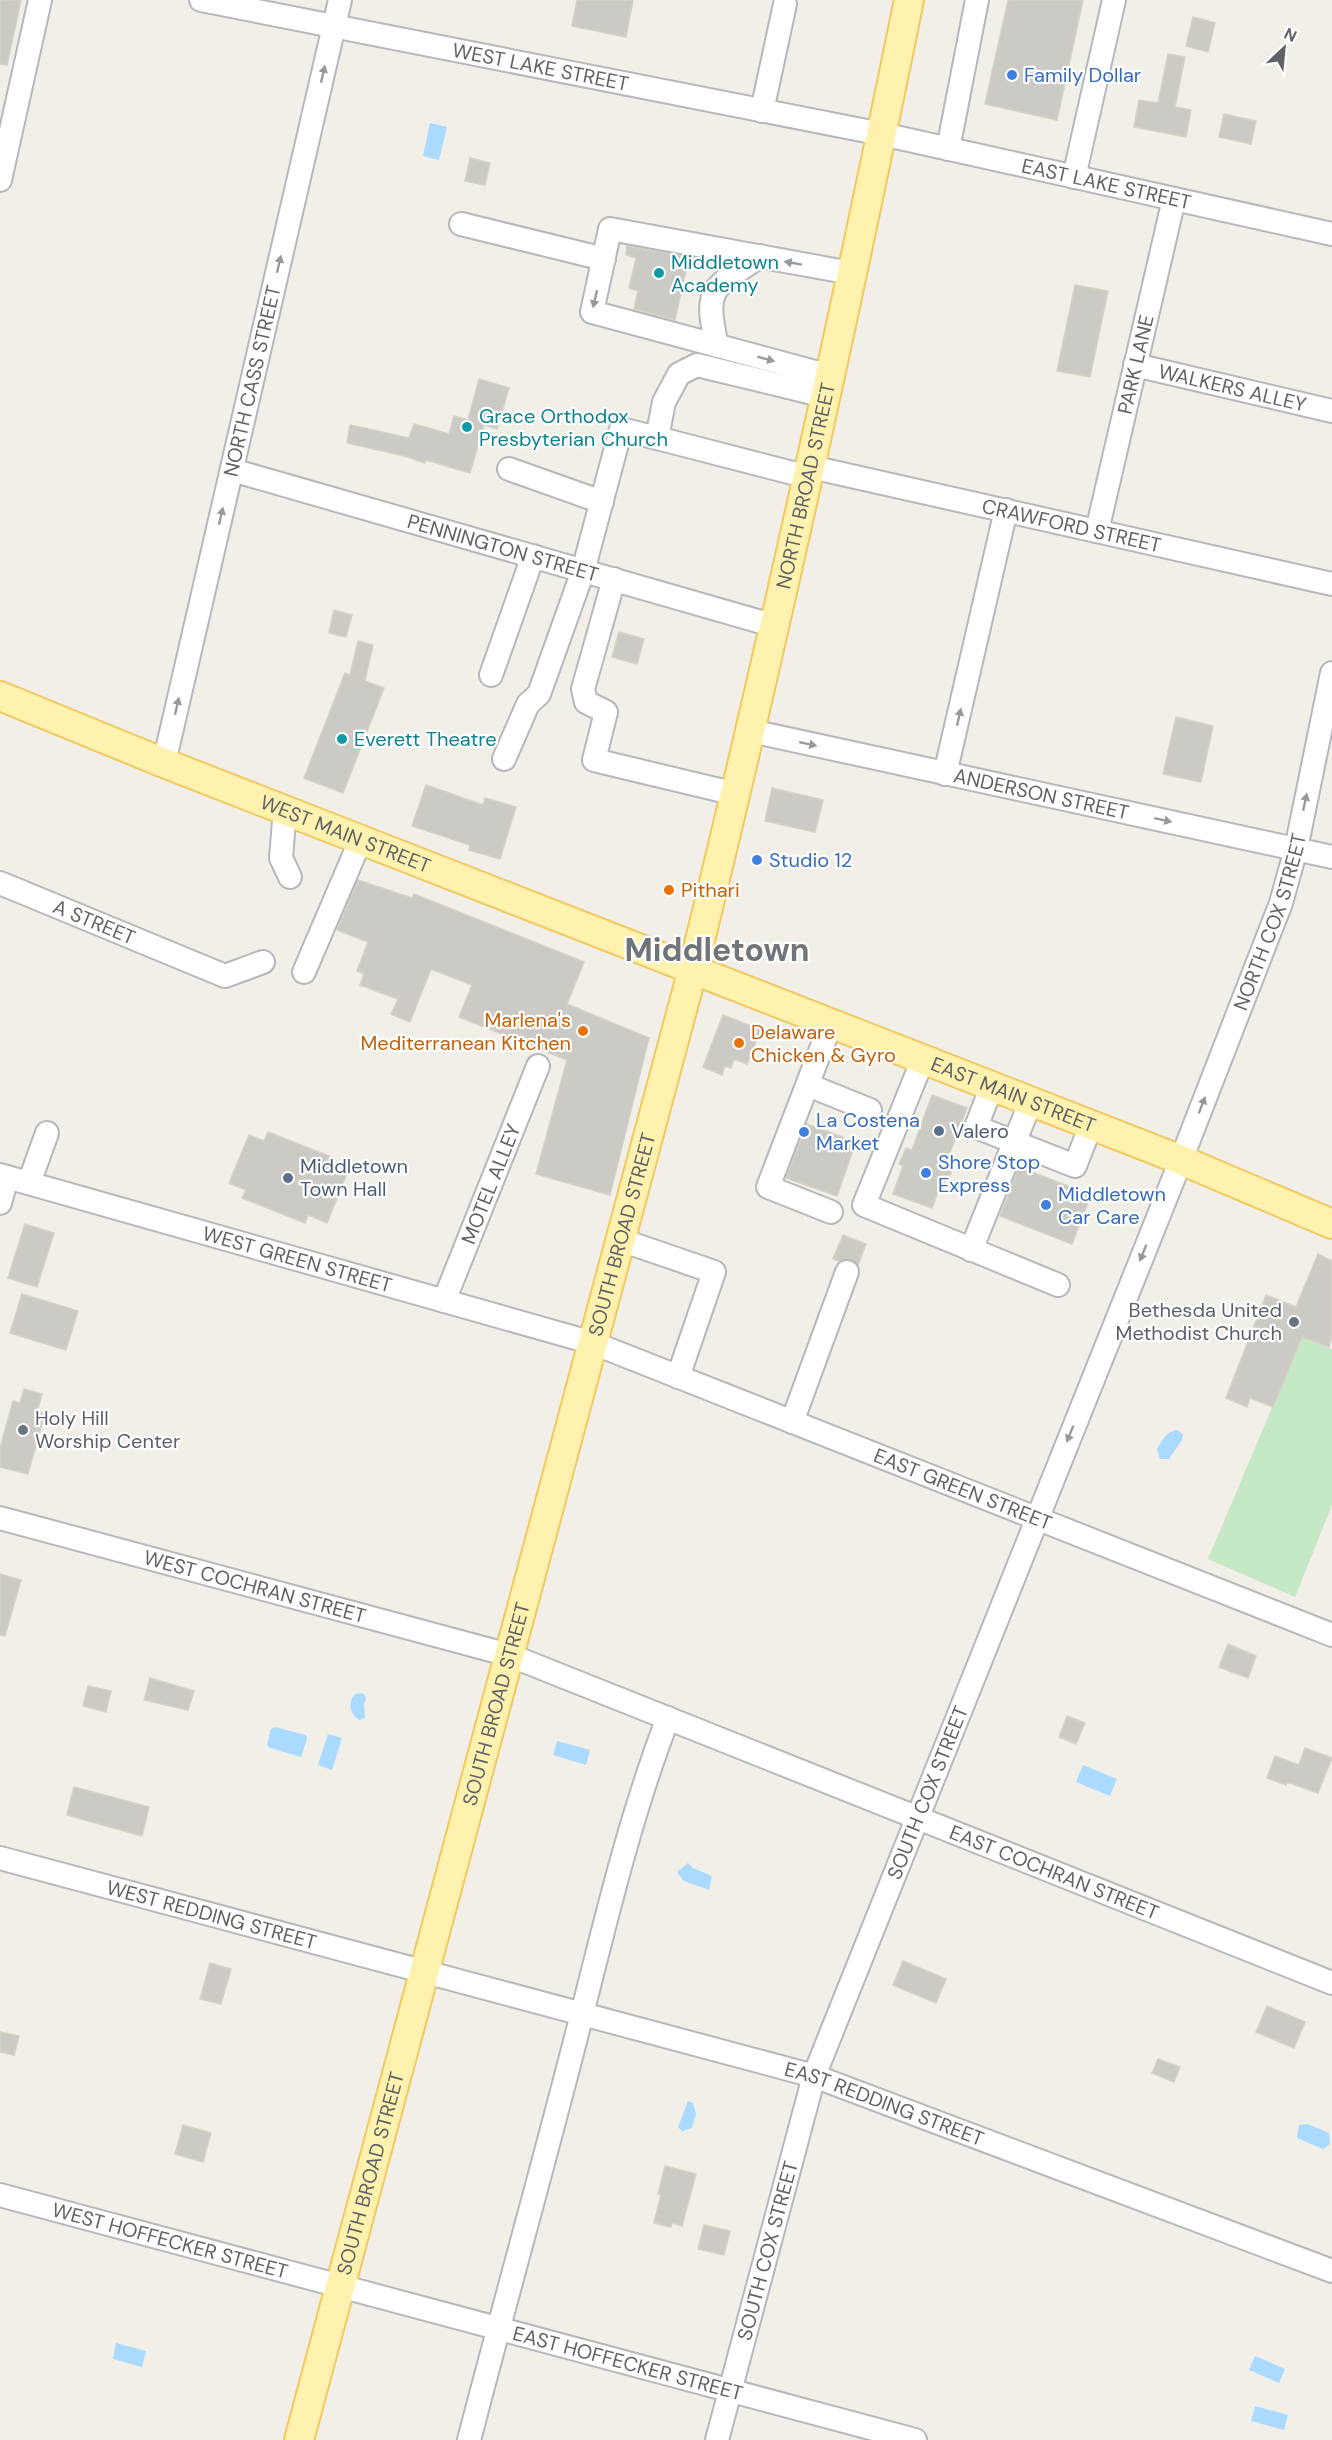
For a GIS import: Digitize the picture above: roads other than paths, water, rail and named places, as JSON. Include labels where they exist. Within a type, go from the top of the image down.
[{"type":"main road","name":"NORTH BROAD STREET","points":[[693,969],[751,732],[809,472],[909,0]]},
{"type":"main road","name":"WEST MAIN STREET","points":[[0,696],[164,763],[693,969]]},
{"type":"main road","name":"EAST MAIN STREET","points":[[693,969],[1181,1160],[1332,1224]]},
{"type":"main road","name":"SOUTH BROAD STREET","points":[[298,2440],[693,969]]},
{"type":"street","points":[[0,180],[40,0]]},
{"type":"street","name":"WEST LAKE STREET","points":[[201,0],[882,134]]},
{"type":"street","name":"NORTH CASS STREET","points":[[164,763],[340,0]]},
{"type":"street","points":[[948,149],[977,0]]},
{"type":"street","points":[[1074,177],[1113,0]]},
{"type":"street","points":[[762,111],[785,4]]},
{"type":"street","name":"EAST LAKE STREET","points":[[882,134],[1332,234]]},
{"type":"street","name":"PARK LANE","points":[[1097,531],[1174,199]]},
{"type":"street","points":[[461,224],[604,259]]},
{"type":"street","points":[[827,386],[717,346],[592,312],[610,229],[851,273]]},
{"type":"street","points":[[717,346],[710,316],[711,299],[719,285],[760,256]]},
{"type":"street","points":[[657,438],[664,402],[679,374],[697,365],[827,386]]},
{"type":"street","name":"WALKERS ALLEY","points":[[1135,365],[1332,411]]},
{"type":"street","name":"CRAWFORD STREET","points":[[602,502],[621,429],[809,472],[1006,510],[1332,584]]},
{"type":"street","points":[[504,759],[528,704],[539,694],[583,571],[602,502],[509,469]]},
{"type":"street","name":"PENNINGTON STREET","points":[[231,470],[774,626]]},
{"type":"street","points":[[945,774],[1006,510]]},
{"type":"street","points":[[491,675],[533,556]]},
{"type":"street","points":[[614,579],[583,689],[586,702],[606,712],[594,760],[736,794]]},
{"type":"street","name":"NORTH COX STREET","points":[[1181,1160],[1281,903],[1296,849],[1332,673]]},
{"type":"street","name":"ANDERSON STREET","points":[[751,732],[1332,856]]},
{"type":"street","points":[[285,809],[281,858],[290,877]]},
{"type":"street","points":[[304,972],[361,839]]},
{"type":"street","name":"A STREET","points":[[0,884],[225,976],[263,962]]},
{"type":"street","points":[[831,1023],[768,1187],[831,1212]]},
{"type":"street","points":[[923,1059],[864,1205],[1058,1286]]},
{"type":"street","name":"MOTEL ALLEY","points":[[444,1301],[538,1066]]},
{"type":"street","points":[[807,1085],[870,1110]]},
{"type":"street","points":[[992,1086],[976,1127],[1014,1142],[1075,1166],[1091,1125]]},
{"type":"street","points":[[971,1250],[1031,1101]]},
{"type":"street","points":[[29,1183],[47,1133]]},
{"type":"street","name":"SOUTH COX STREET","points":[[717,2440],[814,2076],[1181,1160]]},
{"type":"street","points":[[0,1203],[3,1176]]},
{"type":"street","name":"WEST GREEN STREET","points":[[3,1176],[593,1343]]},
{"type":"street","points":[[621,1240],[714,1272],[678,1377]]},
{"type":"street","points":[[792,1422],[847,1272]]},
{"type":"street","name":"EAST GREEN STREET","points":[[593,1343],[1332,1635]]},
{"type":"street","name":"WEST COCHRAN STREET","points":[[0,1518],[509,1655]]},
{"type":"street","name":"EAST COCHRAN STREET","points":[[509,1655],[1332,1983]]},
{"type":"street","points":[[469,2440],[582,2014],[603,1925],[655,1751],[668,1718]]},
{"type":"street","name":"WEST REDDING STREET","points":[[0,1858],[424,1971]]},
{"type":"street","name":"EAST REDDING STREET","points":[[424,1971],[814,2076],[1332,2271]]},
{"type":"street","name":"WEST HOFFECKER STREET","points":[[0,2194],[340,2286]]},
{"type":"street","name":"EAST HOFFECKER STREET","points":[[340,2286],[915,2440]]},
{"type":"water","points":[[430,123],[447,127],[439,160],[423,156]]},
{"type":"water","points":[[1177,1430],[1183,1434],[1182,1440],[1169,1459],[1160,1459],[1157,1449],[1167,1435]]},
{"type":"water","points":[[360,1693],[366,1698],[365,1718],[359,1720],[351,1705],[354,1695]]},
{"type":"water","points":[[275,1727],[306,1735],[307,1739],[301,1757],[270,1748],[267,1745],[271,1729]]},
{"type":"water","points":[[328,1734],[342,1738],[332,1770],[318,1765]]},
{"type":"water","points":[[557,1741],[590,1750],[586,1765],[553,1755]]},
{"type":"water","points":[[1083,1765],[1117,1779],[1110,1796],[1076,1782]]},
{"type":"water","points":[[688,1863],[693,1868],[712,1876],[709,1890],[684,1881],[677,1872]]},
{"type":"water","points":[[688,2101],[693,2103],[696,2114],[692,2128],[682,2131],[678,2127]]},
{"type":"water","points":[[1308,2124],[1329,2133],[1330,2144],[1323,2149],[1297,2138],[1299,2125]]},
{"type":"water","points":[[116,2343],[146,2351],[142,2367],[113,2359]]},
{"type":"water","points":[[1255,2356],[1285,2369],[1279,2383],[1249,2370]]},
{"type":"water","points":[[1255,2406],[1288,2415],[1284,2430],[1251,2421]]},
{"type":"place","name":"Family Dollar","points":[[1012,75]]},
{"type":"place","name":"Middletown Academy","points":[[659,273]]},
{"type":"place","name":"Grace Orthodox Presbyterian Church","points":[[467,427]]},
{"type":"place","name":"Everett Theatre","points":[[342,739]]},
{"type":"place","name":"Studio 12","points":[[757,860]]},
{"type":"place","name":"Pithari","points":[[669,890]]},
{"type":"place","name":"Marlena's Mediterranean Kitchen","points":[[583,1031]]},
{"type":"place","name":"Delaware Chicken & Gyro","points":[[739,1043]]},
{"type":"place","name":"Valero","points":[[939,1131]]},
{"type":"place","name":"La Costena Market","points":[[804,1132]]},
{"type":"place","name":"Shore Stop Express","points":[[926,1173]]},
{"type":"place","name":"Middletown Town Hall","points":[[288,1178]]},
{"type":"place","name":"Middletown Car Care","points":[[1046,1205]]},
{"type":"place","name":"Bethesda United Methodist Church","points":[[1294,1322]]},
{"type":"place","name":"Holy Hill Worship Center","points":[[23,1430]]},
{"type":"district","name":"Middletown","points":[[717,950]]}]
